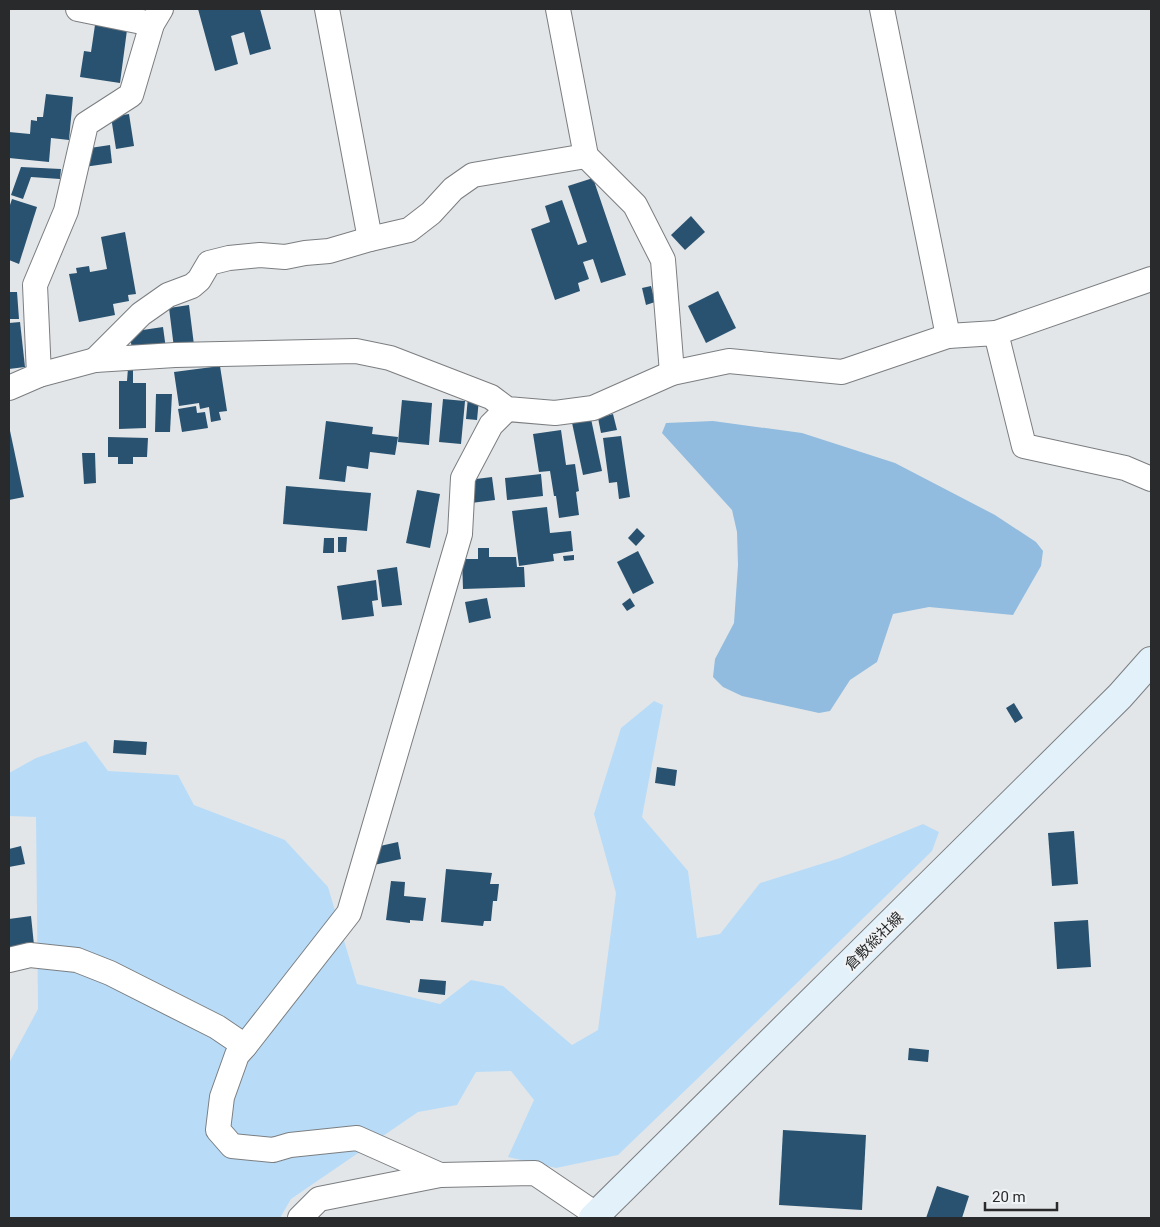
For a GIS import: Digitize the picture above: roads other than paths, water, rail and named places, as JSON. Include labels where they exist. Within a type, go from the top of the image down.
[{"type":"main road","name":"倉敷総社線","points":[[595,1216],[1120,696],[1151,660]]},
{"type":"street","points":[[39,375],[35,285],[66,211],[86,124],[131,95],[156,16],[78,9]]},
{"type":"street","points":[[327,9],[370,239]]},
{"type":"street","points":[[558,9],[586,156],[634,206],[663,260],[672,373]]},
{"type":"street","points":[[882,9],[948,336]]},
{"type":"street","points":[[95,360],[141,314],[168,295],[187,288],[199,280],[209,263],[230,258],[260,255],[286,257],[329,251],[409,230],[431,213],[453,189],[473,175],[586,156]]},
{"type":"street","points":[[9,388],[39,375],[95,360],[175,355],[356,350],[390,358],[491,397],[507,409],[555,412],[592,408],[672,373],[729,361],[842,372],[948,336],[996,333],[1151,279]]},
{"type":"street","points":[[996,333],[1024,446],[1125,468],[1151,479]]},
{"type":"street","points":[[440,1174],[356,1138],[290,1145],[273,1150],[232,1146],[218,1130],[222,1097],[237,1054],[349,913],[460,534],[463,478],[491,425],[507,409]]},
{"type":"street","points":[[9,960],[30,955],[77,960],[110,972],[217,1027],[245,1046]]},
{"type":"street","points":[[300,1218],[319,1200],[440,1174],[535,1173],[595,1216]]}]
